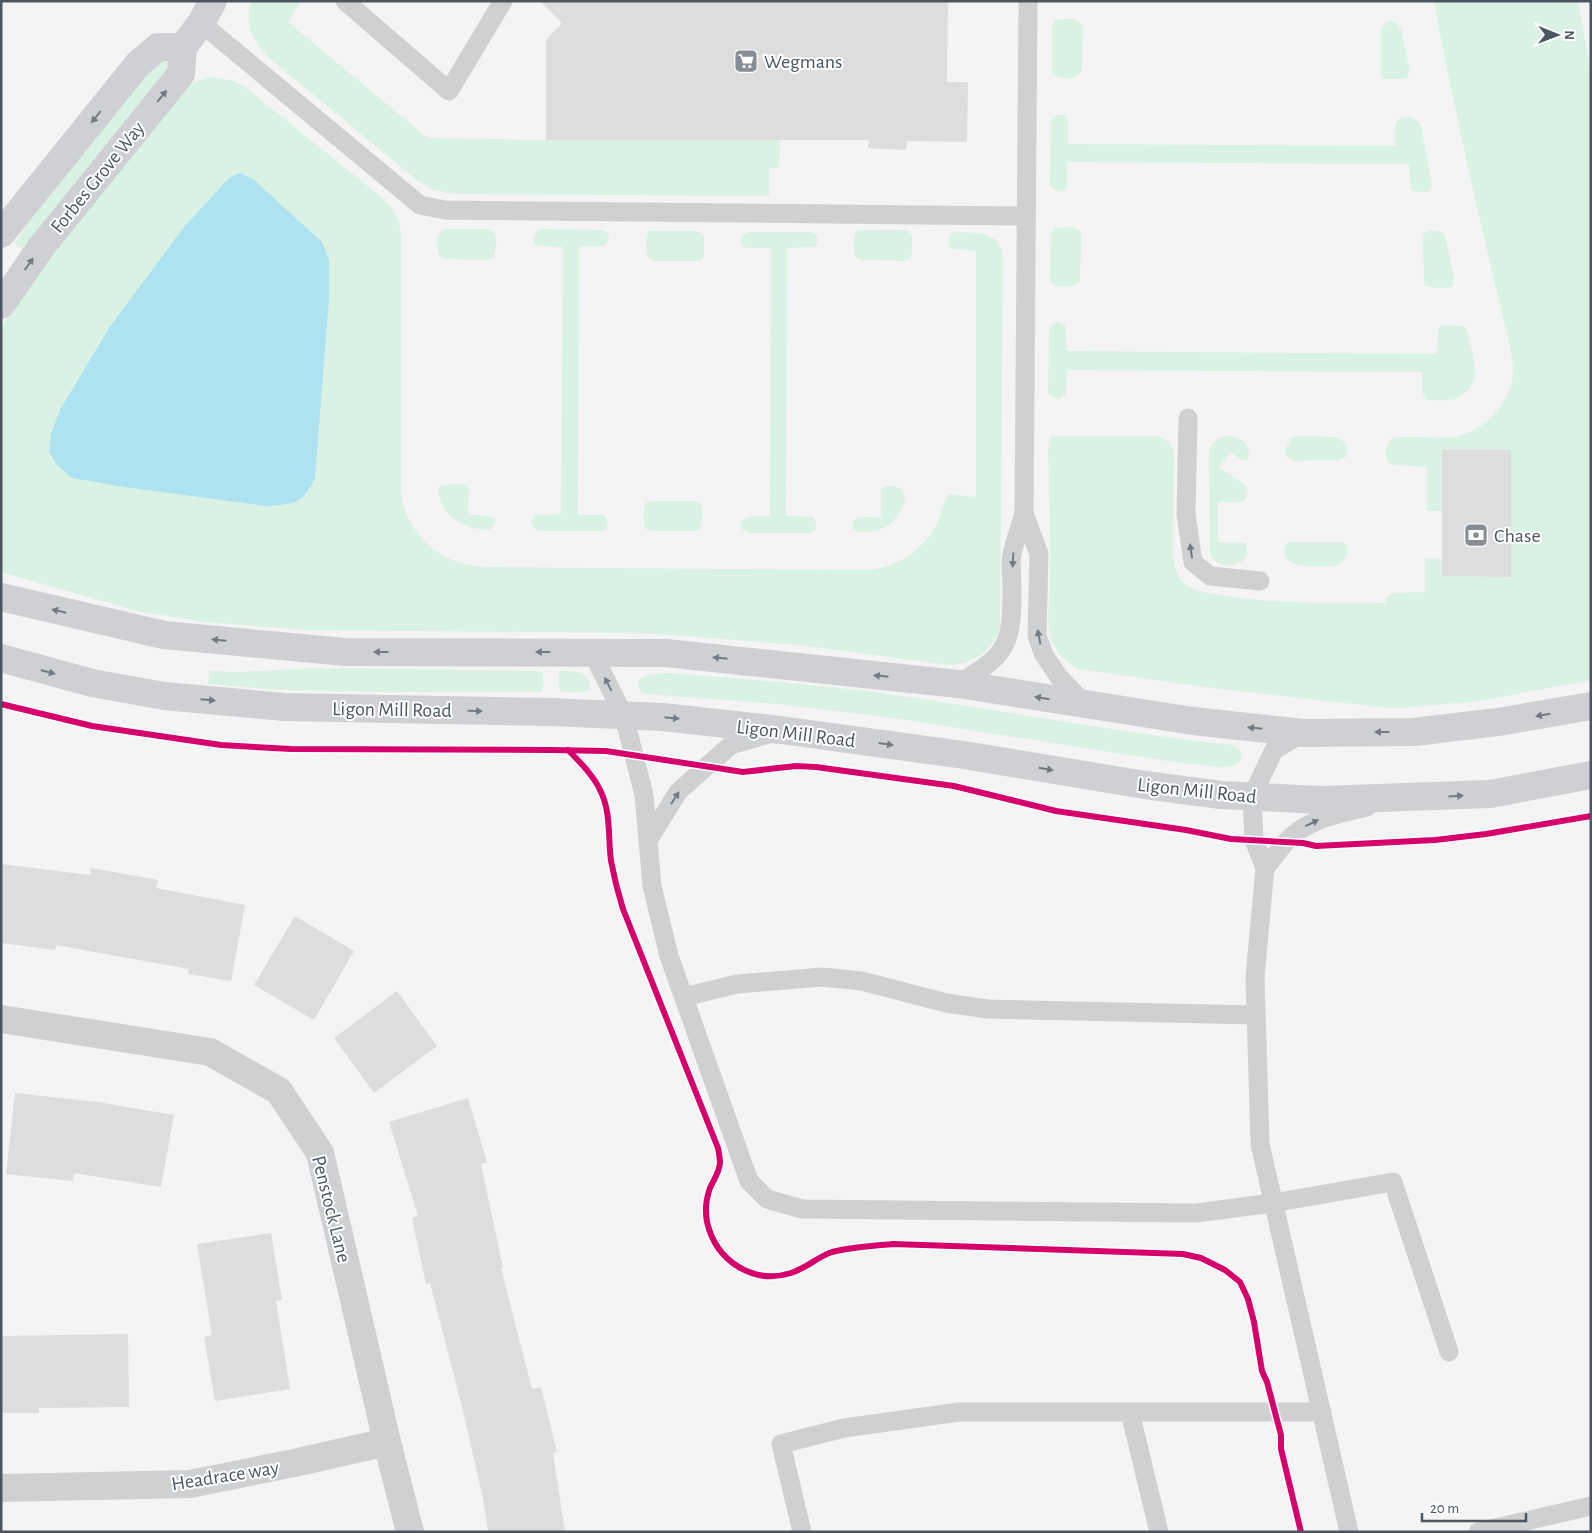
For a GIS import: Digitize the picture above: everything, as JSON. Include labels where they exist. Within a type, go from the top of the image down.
[{"type":"main road","points":[[183,47],[207,12]]},
{"type":"main road","name":"Forbes Grove Way","points":[[1,234],[138,64],[158,47],[183,47],[181,74],[42,246],[1,305]]},
{"type":"main road","points":[[1,597],[164,635],[345,652],[666,652],[958,684],[1193,721],[1303,733],[1414,732],[1498,722],[1591,706]]},
{"type":"main road","name":"Ligon Mill Road","points":[[1,658],[92,683],[173,697],[284,707],[551,712],[662,717],[781,730],[964,755],[1145,785],[1221,795],[1321,800],[1490,794],[1591,775]]},
{"type":"street","name":"Penstock Lane","points":[[1,1019],[210,1052],[278,1092],[320,1153],[387,1442],[410,1532]]},
{"type":"street","name":"Headrace way","points":[[1,1488],[190,1484],[387,1442]]},
{"type":"lane","points":[[345,1],[449,91],[503,1]]},
{"type":"lane","points":[[958,684],[986,667],[1003,650],[1008,638],[1012,623],[1012,554],[1024,513],[1028,1]]},
{"type":"lane","points":[[207,12],[420,205],[445,210],[1026,216]]},
{"type":"lane","points":[[1188,418],[1186,514],[1193,562],[1210,576],[1260,581]]},
{"type":"lane","points":[[1024,513],[1039,554],[1037,636],[1044,655],[1058,677],[1085,704]]},
{"type":"lane","points":[[592,652],[624,716],[644,795],[652,886],[669,956],[749,1181],[767,1199],[802,1208],[1196,1213],[1273,1203],[1392,1182],[1449,1352]]},
{"type":"lane","points":[[649,839],[678,792],[731,745],[781,730]]},
{"type":"lane","points":[[1303,733],[1274,750],[1252,796],[1254,840],[1265,868],[1255,977],[1260,1144],[1349,1532]]},
{"type":"lane","points":[[1265,868],[1286,842],[1304,827],[1327,816],[1407,798]]},
{"type":"lane","points":[[684,997],[738,984],[822,977],[862,981],[946,1003],[987,1009],[1256,1015]]},
{"type":"lane","points":[[802,1532],[781,1444],[844,1428],[958,1412],[1322,1412]]},
{"type":"lane","points":[[1130,1412],[1159,1532]]},
{"type":"lane","points":[[1478,1532],[1591,1506]]},
{"type":"green space","points":[[251,1],[301,1],[288,22],[424,135],[432,138],[780,140],[779,168],[769,168],[769,196],[454,194],[433,190],[418,181],[268,57],[257,43],[250,28],[249,11]]},
{"type":"green space","points":[[1434,1],[1578,1],[1591,74],[1591,680],[1480,701],[1388,708],[1219,689],[1078,669],[1066,661],[1056,650],[1049,627],[1048,450],[1051,437],[1157,436],[1168,442],[1174,453],[1173,557],[1181,580],[1199,591],[1282,602],[1385,603],[1388,595],[1394,593],[1425,592],[1425,558],[1442,559],[1442,576],[1511,577],[1442,450],[1442,511],[1427,511],[1427,467],[1393,465],[1388,462],[1386,455],[1387,447],[1392,438],[1450,437],[1468,433],[1478,428],[1502,404],[1508,394],[1513,373],[1510,347],[1469,170]]},
{"type":"green space","points":[[1056,20],[1079,21],[1083,27],[1082,70],[1080,74],[1073,78],[1064,78],[1052,74],[1052,26]]},
{"type":"green space","points":[[1387,22],[1396,22],[1401,29],[1410,71],[1407,78],[1403,79],[1385,79],[1382,77],[1381,30]]},
{"type":"green space","points":[[165,60],[172,60],[174,65],[24,250],[15,243],[38,207],[156,64]]},
{"type":"green space","points":[[209,77],[231,80],[245,87],[386,201],[395,213],[401,235],[401,493],[411,524],[420,537],[443,556],[473,566],[870,570],[892,565],[902,560],[921,546],[928,538],[950,494],[976,497],[976,251],[950,248],[948,241],[954,232],[978,233],[992,237],[1001,249],[1003,258],[1000,626],[993,642],[974,659],[949,665],[799,645],[670,635],[305,630],[204,622],[137,611],[1,572],[1,328],[34,274],[184,88]],"holes":[[[329,300],[315,479],[306,494],[296,502],[266,506],[117,486],[72,478],[58,466],[51,433],[61,408],[109,328]]]},
{"type":"green space","points":[[1057,115],[1063,115],[1068,120],[1068,144],[1395,146],[1395,126],[1397,120],[1410,118],[1421,126],[1432,185],[1431,190],[1427,192],[1411,191],[1409,164],[1067,162],[1066,188],[1059,192],[1050,183],[1051,120]]},
{"type":"green space","points":[[1072,227],[1080,231],[1081,235],[1080,282],[1069,286],[1061,286],[1050,282],[1051,234],[1055,228]]},
{"type":"green space","points":[[446,229],[488,229],[492,231],[496,237],[496,249],[493,258],[488,260],[446,259],[440,257],[437,245],[438,237]]},
{"type":"green space","points":[[541,229],[603,230],[609,236],[605,246],[579,246],[578,515],[604,515],[607,525],[606,529],[602,531],[539,531],[531,523],[537,515],[561,514],[563,247],[539,246],[534,243],[535,235]]},
{"type":"green space","points":[[904,230],[909,232],[912,235],[912,254],[909,259],[904,261],[862,260],[856,258],[854,238],[856,231]]},
{"type":"green space","points":[[1429,230],[1440,232],[1445,236],[1454,277],[1453,286],[1439,288],[1425,286],[1423,237]]},
{"type":"green space","points":[[649,231],[696,231],[702,233],[704,236],[704,254],[702,260],[654,261],[649,259],[646,245]]},
{"type":"green space","points":[[749,232],[811,232],[816,234],[817,238],[817,243],[814,247],[787,248],[786,516],[813,517],[816,529],[810,533],[748,533],[740,525],[748,517],[770,516],[771,248],[747,248],[742,245],[741,240],[744,234]]},
{"type":"green space","points":[[1057,322],[1065,325],[1067,351],[1437,354],[1440,326],[1456,325],[1465,327],[1467,331],[1474,360],[1475,375],[1468,389],[1455,399],[1426,400],[1422,392],[1422,372],[1067,370],[1066,394],[1059,399],[1050,396],[1048,392],[1049,331],[1053,324]]},
{"type":"green space","points":[[1232,436],[1244,442],[1248,450],[1248,460],[1243,461],[1230,452],[1219,467],[1246,486],[1248,491],[1245,500],[1240,502],[1218,502],[1218,542],[1245,543],[1247,550],[1246,556],[1242,561],[1237,564],[1223,565],[1210,555],[1209,452],[1215,441]]},
{"type":"green space","points":[[1301,436],[1338,438],[1347,447],[1346,457],[1339,460],[1293,461],[1286,456],[1286,448],[1291,438]]},
{"type":"green space","points":[[443,485],[465,485],[469,489],[468,515],[489,516],[495,521],[489,530],[470,527],[454,520],[443,507],[438,488]]},
{"type":"green space","points":[[887,486],[903,490],[905,496],[901,510],[890,524],[884,528],[874,531],[857,532],[853,529],[852,523],[857,518],[881,517],[881,489]]},
{"type":"green space","points":[[694,501],[701,504],[702,521],[699,530],[652,531],[646,529],[644,508],[647,502]]},
{"type":"green space","points":[[1341,542],[1346,544],[1346,556],[1337,565],[1297,565],[1285,556],[1287,543]]},
{"type":"green space","points":[[315,668],[541,671],[543,684],[541,692],[385,692],[281,690],[208,684],[210,671],[240,672]]},
{"type":"green space","points":[[561,670],[577,672],[585,676],[590,683],[590,689],[581,693],[561,692],[559,675]]},
{"type":"green space","points":[[668,673],[810,685],[895,695],[1148,734],[1233,745],[1239,749],[1242,756],[1240,762],[1234,766],[1222,767],[1174,762],[893,718],[777,704],[644,694],[639,690],[638,683],[641,678],[652,674]]},
{"type":"water","points":[[240,173],[253,179],[322,242],[329,260],[329,300],[315,479],[306,494],[296,502],[266,506],[72,478],[58,466],[49,452],[51,433],[61,408],[109,328],[184,227],[230,177]]},
{"type":"building","name":"Wegmans","points":[[540,1],[948,1],[947,82],[968,82],[967,142],[907,141],[906,150],[868,148],[869,140],[546,140],[546,40],[562,23]]},
{"type":"building","name":"Chase","points":[[1442,450],[1511,450],[1511,577],[1442,576]]},
{"type":"building","points":[[1,864],[90,875],[91,868],[158,880],[156,888],[245,905],[231,981],[188,974],[189,969],[56,945],[55,950],[1,943]]},
{"type":"building","points":[[295,916],[354,951],[314,1020],[254,985]]},
{"type":"building","points":[[397,991],[437,1046],[374,1093],[334,1038]]},
{"type":"building","points":[[15,1093],[98,1102],[174,1115],[161,1187],[74,1173],[73,1181],[6,1174]]},
{"type":"building","points":[[468,1098],[487,1162],[481,1164],[503,1268],[501,1268],[532,1389],[541,1387],[557,1452],[553,1453],[565,1532],[488,1532],[483,1498],[462,1407],[430,1283],[426,1284],[412,1218],[418,1216],[389,1122]]},
{"type":"building","points":[[271,1233],[282,1300],[276,1301],[290,1389],[215,1401],[204,1337],[212,1335],[197,1244]]},
{"type":"building","points":[[128,1334],[129,1407],[39,1408],[39,1413],[1,1413],[1,1336]]},
{"type":"cycle path","points":[[1,704],[92,726],[221,745],[291,749],[606,751],[743,772],[796,766],[816,767],[954,786],[1056,811],[1186,830],[1231,839],[1303,843],[1316,846],[1435,840],[1486,834],[1591,816]]},
{"type":"cycle path","points":[[568,750],[591,775],[604,800],[608,817],[611,861],[623,909],[718,1148],[719,1167],[710,1188],[706,1205],[706,1218],[712,1236],[728,1258],[738,1267],[763,1276],[777,1276],[797,1271],[832,1252],[893,1244],[1183,1254],[1201,1258],[1225,1270],[1240,1282],[1248,1299],[1262,1371],[1267,1382],[1281,1435],[1281,1449],[1301,1532]]},
{"type":"place","name":"Wegmans","points":[[746,61]]},
{"type":"place","name":"Chase","points":[[1476,535]]}]
